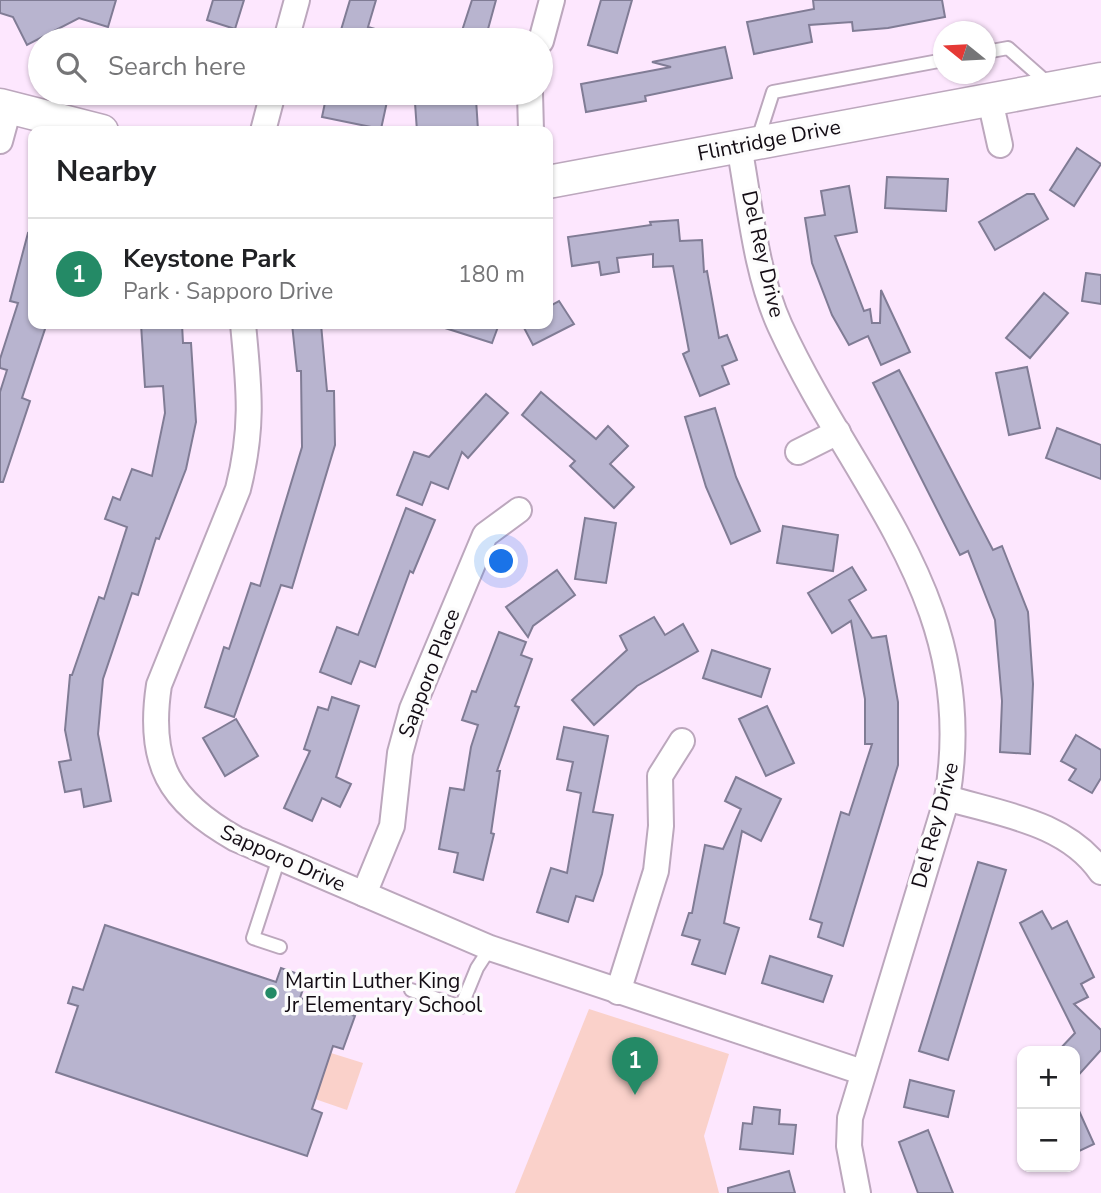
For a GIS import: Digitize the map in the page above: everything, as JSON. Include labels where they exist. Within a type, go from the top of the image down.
[{"type":"street","points":[[289,28],[297,0]]},
{"type":"street","points":[[544,28],[552,0]]},
{"type":"street","name":"Flintridge Drive","points":[[553,181],[1101,79]]},
{"type":"street","points":[[990,100],[1000,145]]},
{"type":"street","points":[[264,126],[270,105]]},
{"type":"street","points":[[530,105],[531,126]]},
{"type":"street","points":[[0,141],[4,107],[82,126]]},
{"type":"street","name":"Del Rey Drive","points":[[748,144],[761,262],[779,323],[910,559],[928,597],[949,669],[955,727],[947,798],[850,1118],[849,1146],[858,1193]]},
{"type":"street","name":"Sapporo Drive","points":[[243,329],[250,398],[250,431],[246,459],[238,489],[159,685],[155,735],[161,761],[186,805],[208,823],[279,858],[490,948],[862,1072]]},
{"type":"street","points":[[798,452],[838,432]]},
{"type":"street","name":"Sapporo Place","points":[[364,894],[392,826],[400,752],[412,709],[485,534],[519,510]]},
{"type":"street","points":[[618,992],[656,871],[661,826],[660,775],[682,741]]},
{"type":"street","points":[[947,798],[1039,824],[1060,834],[1092,859],[1101,872]]},
{"type":"lane","points":[[996,50],[1008,48],[1053,88]]},
{"type":"lane","points":[[748,144],[774,92],[933,62]]},
{"type":"lane","points":[[279,858],[253,938],[280,947]]},
{"type":"lane","points":[[411,990],[461,1007],[477,968],[490,948]]},
{"type":"shaded area","points":[[589,1009],[729,1054],[704,1136],[719,1193],[515,1193]]},
{"type":"shaded area","points":[[331,1053],[363,1063],[347,1110],[315,1099]]},
{"type":"building","points":[[0,0],[116,0],[108,27],[79,18],[60,28],[28,28],[27,45],[13,17],[0,13]]},
{"type":"building","points":[[213,0],[244,0],[235,28],[207,20]]},
{"type":"building","points":[[350,0],[376,0],[368,27],[372,28],[342,28]]},
{"type":"building","points":[[472,0],[496,0],[488,28],[463,28]]},
{"type":"building","points":[[601,0],[632,0],[617,53],[588,45]]},
{"type":"building","points":[[813,0],[942,0],[945,17],[888,28],[853,31],[852,22],[809,25],[812,42],[754,54],[747,22],[814,9]]},
{"type":"building","points":[[725,47],[732,78],[645,96],[646,101],[586,112],[581,84],[671,67],[652,62]]},
{"type":"building","points":[[324,105],[386,105],[382,126],[366,126],[322,117]]},
{"type":"building","points":[[415,105],[476,105],[478,126],[417,126]]},
{"type":"building","points":[[1077,148],[1101,164],[1074,206],[1050,190]]},
{"type":"building","points":[[887,177],[948,179],[946,211],[885,208]]},
{"type":"building","points":[[849,186],[857,232],[835,236],[864,311],[870,309],[872,323],[880,323],[881,290],[910,352],[881,365],[868,336],[849,345],[832,315],[812,263],[805,218],[825,215],[821,191]]},
{"type":"building","points":[[1027,194],[1034,194],[1048,219],[995,250],[979,222]]},
{"type":"building","points":[[678,220],[680,241],[702,240],[704,272],[707,271],[719,338],[727,335],[737,360],[722,366],[729,384],[700,396],[683,354],[689,351],[673,266],[653,267],[653,254],[617,258],[619,272],[601,275],[599,262],[572,266],[568,237],[651,225],[650,222]]},
{"type":"building","points":[[28,233],[28,329],[45,329],[22,398],[30,401],[3,482],[0,482],[0,392],[7,370],[0,368],[0,359],[18,303],[10,301]]},
{"type":"building","points":[[1086,273],[1101,275],[1101,304],[1082,301]]},
{"type":"building","points":[[1044,293],[1068,313],[1030,358],[1006,338]]},
{"type":"building","points":[[559,301],[574,324],[533,345],[525,329],[553,329],[553,304]]},
{"type":"building","points":[[141,329],[182,329],[183,343],[191,343],[196,422],[186,469],[159,539],[156,538],[138,595],[132,593],[103,679],[98,734],[111,801],[84,807],[81,789],[65,792],[59,762],[71,760],[65,730],[70,675],[99,597],[104,599],[127,527],[105,519],[113,497],[120,500],[132,469],[152,476],[165,413],[163,386],[145,387]]},
{"type":"building","points":[[293,329],[321,329],[327,391],[334,391],[335,445],[292,588],[281,585],[234,717],[205,707],[224,647],[229,649],[251,583],[260,586],[302,447],[301,371],[297,371]]},
{"type":"building","points":[[448,329],[497,329],[492,343]]},
{"type":"building","points":[[1027,367],[1040,428],[1009,435],[996,373]]},
{"type":"building","points":[[899,370],[993,550],[1002,546],[1028,612],[1033,684],[1030,754],[1000,752],[1002,701],[995,620],[968,551],[960,555],[873,383]]},
{"type":"building","points":[[541,392],[596,439],[608,426],[628,446],[610,464],[634,487],[614,508],[570,466],[575,461],[522,415]]},
{"type":"building","points":[[486,394],[508,413],[468,458],[462,452],[448,489],[431,482],[422,505],[397,495],[414,452],[429,457]]},
{"type":"building","points":[[715,408],[736,477],[760,531],[731,544],[706,487],[685,417]]},
{"type":"building","points":[[1057,428],[1101,445],[1101,479],[1046,458]]},
{"type":"building","points":[[406,508],[435,520],[413,573],[410,571],[375,667],[360,661],[351,684],[320,672],[337,627],[358,635]]},
{"type":"building","points":[[585,518],[616,523],[606,583],[575,579]]},
{"type":"building","points":[[783,526],[838,535],[833,571],[777,563]]},
{"type":"building","points":[[852,567],[866,590],[849,600],[872,638],[886,636],[898,702],[898,765],[843,946],[818,937],[822,923],[810,919],[841,812],[849,815],[872,744],[865,744],[865,699],[851,621],[832,633],[808,593]]},
{"type":"building","points":[[557,570],[575,595],[533,626],[528,637],[506,607]]},
{"type":"building","points":[[654,617],[665,635],[683,624],[698,651],[637,686],[594,725],[572,700],[627,650],[620,636]]},
{"type":"building","points":[[499,632],[526,642],[521,655],[532,659],[515,706],[519,707],[497,771],[500,771],[491,833],[494,834],[483,880],[454,872],[458,853],[439,849],[450,788],[464,790],[471,747],[478,725],[462,720]]},
{"type":"building","points":[[712,650],[770,669],[761,697],[703,678]]},
{"type":"building","points":[[332,697],[359,706],[336,777],[351,784],[340,807],[322,798],[312,821],[284,808],[310,751],[304,749],[318,707],[328,710]]},
{"type":"building","points":[[767,706],[794,763],[766,776],[739,719]]},
{"type":"building","points":[[236,719],[258,756],[225,776],[203,738]]},
{"type":"building","points":[[564,727],[608,736],[593,812],[613,815],[602,874],[593,901],[576,896],[568,922],[537,912],[551,868],[567,873],[581,793],[567,790],[573,762],[557,759]]},
{"type":"building","points":[[1076,735],[1101,750],[1101,778],[1092,793],[1069,780],[1076,769],[1061,761]]},
{"type":"building","points":[[736,777],[781,799],[761,841],[742,831],[724,923],[739,928],[725,974],[692,964],[700,940],[682,935],[689,913],[692,913],[705,845],[723,849],[741,809],[725,801]]},
{"type":"building","points":[[978,862],[1006,870],[948,1060],[919,1051]]},
{"type":"building","points":[[1042,911],[1052,929],[1067,921],[1094,977],[1081,984],[1088,997],[1074,1004],[1101,1030],[1101,1050],[1080,1073],[1080,1046],[1063,1046],[1075,1033],[1020,923]]},
{"type":"building","points":[[105,925],[276,982],[281,968],[307,977],[300,998],[355,1016],[343,1049],[333,1046],[312,1109],[322,1113],[307,1156],[56,1072],[78,1006],[68,1003],[73,987],[83,990]]},
{"type":"building","points":[[770,956],[832,976],[823,1002],[762,983]]},
{"type":"building","points":[[910,1080],[954,1091],[948,1117],[904,1107]]},
{"type":"building","points":[[754,1107],[780,1110],[779,1124],[796,1125],[793,1154],[740,1149],[743,1123],[752,1124]]},
{"type":"building","points":[[1080,1113],[1094,1144],[1080,1151]]},
{"type":"building","points":[[928,1130],[953,1193],[918,1193],[899,1142]]},
{"type":"building","points":[[789,1171],[795,1193],[728,1193],[728,1188]]},
{"type":"place","name":"Martin Luther King Jr Elementary School","points":[[271,993]]},
{"type":"place","name":"Keystone Park","points":[[635,1095]]}]
